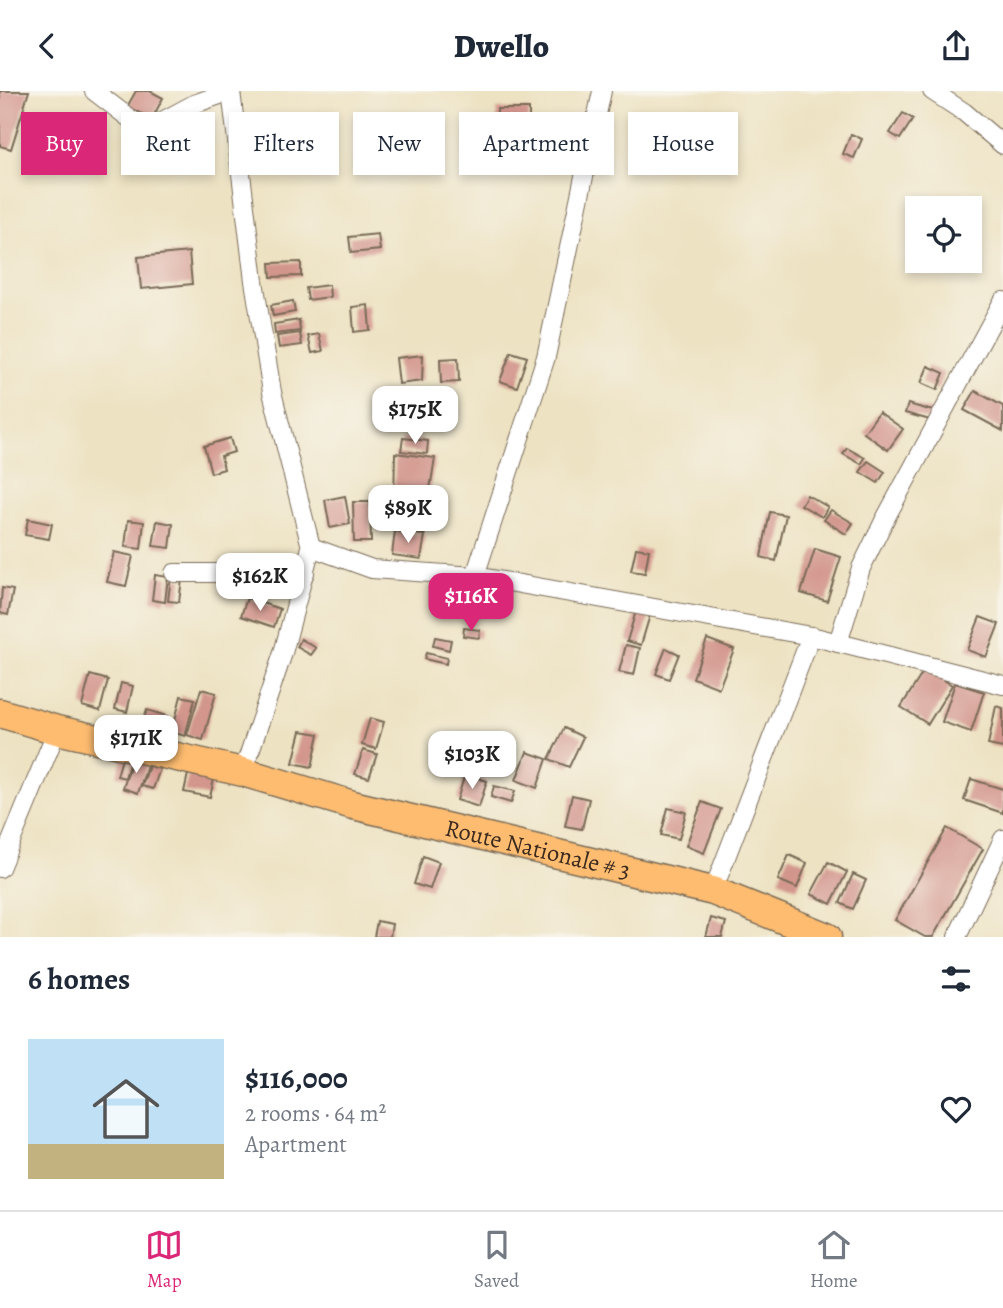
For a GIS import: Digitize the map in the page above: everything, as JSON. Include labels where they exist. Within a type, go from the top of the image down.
[{"type":"main road","name":"Route Nationale # 3","points":[[0,713],[57,730],[243,772],[353,805],[713,891],[827,937]]},
{"type":"street","points":[[94,91],[133,121],[152,126],[194,104],[231,91],[254,281],[272,391],[311,547],[283,653],[243,772]]},
{"type":"street","points":[[475,576],[546,357],[602,91]]},
{"type":"street","points":[[932,91],[964,112],[1003,145]]},
{"type":"street","points":[[838,643],[861,568],[1003,301]]},
{"type":"street","points":[[311,547],[372,569],[475,576],[811,636],[1003,685]]},
{"type":"street","points":[[174,573],[304,573]]},
{"type":"street","points":[[713,891],[811,636]]},
{"type":"street","points":[[0,868],[57,730]]},
{"type":"street","points":[[957,937],[1003,839]]},
{"type":"building","points":[[0,91],[29,91],[11,149],[0,146]]},
{"type":"building","points":[[136,91],[150,91],[163,98],[156,112],[137,112],[127,107]]},
{"type":"building","points":[[497,109],[529,109],[529,112],[497,112]]},
{"type":"building","points":[[903,113],[913,119],[900,139],[890,133]]},
{"type":"building","points":[[851,134],[862,139],[854,158],[843,154]]},
{"type":"building","points":[[378,234],[380,250],[351,253],[349,237]]},
{"type":"building","points":[[189,252],[192,284],[141,289],[138,257]]},
{"type":"building","points":[[301,262],[301,276],[271,277],[270,263]]},
{"type":"building","points":[[329,285],[330,297],[308,300],[306,288]]},
{"type":"building","points":[[293,301],[295,312],[273,316],[271,305]]},
{"type":"building","points":[[368,305],[370,330],[354,332],[352,307]]},
{"type":"building","points":[[299,320],[300,331],[275,334],[274,324]]},
{"type":"building","points":[[300,333],[302,345],[279,348],[277,336]]},
{"type":"building","points":[[319,334],[323,351],[312,353],[308,336]]},
{"type":"building","points":[[511,352],[527,357],[517,387],[500,381]]},
{"type":"building","points":[[423,355],[422,381],[399,384],[396,358]]},
{"type":"building","points":[[458,358],[459,382],[441,383],[440,359]]},
{"type":"building","points":[[928,366],[944,373],[937,390],[921,383]]},
{"type":"building","points":[[975,391],[1003,406],[1003,431],[964,410]]},
{"type":"building","points":[[908,404],[933,411],[930,420],[905,413]]},
{"type":"building","points":[[879,412],[903,429],[888,450],[864,433]]},
{"type":"building","points":[[230,438],[234,452],[221,456],[224,469],[211,473],[204,446]]},
{"type":"building","points":[[403,438],[428,441],[427,454],[401,451]]},
{"type":"building","points":[[847,448],[865,458],[861,464],[843,454]]},
{"type":"building","points":[[395,453],[435,458],[423,533],[398,529],[403,503],[394,502]]},
{"type":"building","points":[[868,461],[885,472],[878,483],[860,472]]},
{"type":"building","points":[[807,495],[828,507],[822,517],[801,505]]},
{"type":"building","points":[[345,496],[350,524],[330,528],[325,500]]},
{"type":"building","points":[[353,502],[370,502],[371,542],[354,542]]},
{"type":"building","points":[[831,510],[853,523],[846,534],[824,520]]},
{"type":"building","points":[[770,512],[786,515],[776,561],[761,557]]},
{"type":"building","points":[[28,519],[52,524],[49,539],[25,535]]},
{"type":"building","points":[[128,520],[144,522],[141,549],[125,547]]},
{"type":"building","points":[[157,521],[173,524],[170,548],[153,546]]},
{"type":"building","points":[[395,531],[425,535],[421,559],[392,555]]},
{"type":"building","points":[[636,548],[649,550],[645,573],[631,571]]},
{"type":"building","points":[[815,549],[841,557],[827,601],[801,593]]},
{"type":"building","points":[[114,552],[133,556],[126,586],[107,582]]},
{"type":"building","points":[[155,575],[168,577],[165,602],[152,600]]},
{"type":"building","points":[[171,577],[182,579],[179,602],[168,601]]},
{"type":"building","points":[[2,588],[13,590],[8,615],[0,613]]},
{"type":"building","points":[[247,598],[280,609],[274,627],[241,616]]},
{"type":"building","points":[[636,611],[650,615],[641,645],[627,641]]},
{"type":"building","points":[[980,617],[999,624],[986,657],[967,650]]},
{"type":"building","points":[[464,628],[480,630],[479,638],[463,636]]},
{"type":"building","points":[[435,637],[451,640],[449,650],[433,646]]},
{"type":"building","points":[[301,639],[316,648],[311,655],[297,647]]},
{"type":"building","points":[[707,639],[734,649],[719,688],[693,678]]},
{"type":"building","points":[[626,645],[640,648],[634,675],[619,672]]},
{"type":"building","points":[[666,648],[679,654],[669,679],[656,674]]},
{"type":"building","points":[[426,653],[447,658],[446,664],[424,659]]},
{"type":"building","points":[[925,669],[952,685],[928,724],[901,707]]},
{"type":"building","points":[[90,675],[108,680],[100,711],[82,706]]},
{"type":"building","points":[[121,683],[133,686],[127,712],[115,709]]},
{"type":"building","points":[[955,683],[984,692],[971,732],[942,722]]},
{"type":"building","points":[[201,689],[216,693],[203,740],[187,735]]},
{"type":"building","points":[[181,696],[195,699],[185,736],[172,732]]},
{"type":"building","points":[[996,706],[1003,708],[1003,748],[988,745]]},
{"type":"building","points":[[147,710],[167,716],[162,730],[142,724]]},
{"type":"building","points":[[370,718],[384,722],[376,749],[362,745]]},
{"type":"building","points":[[564,728],[583,737],[569,767],[549,759]]},
{"type":"building","points":[[301,731],[319,734],[312,767],[293,763]]},
{"type":"building","points":[[363,750],[377,754],[369,778],[355,774]]},
{"type":"building","points":[[527,752],[547,759],[537,788],[516,780]]},
{"type":"building","points":[[123,755],[131,758],[125,778],[117,776]]},
{"type":"building","points":[[133,758],[148,763],[138,793],[123,788]]},
{"type":"building","points":[[149,766],[160,769],[153,789],[142,786]]},
{"type":"building","points":[[188,774],[214,779],[210,797],[184,792]]},
{"type":"building","points":[[465,774],[487,781],[479,807],[457,800]]},
{"type":"building","points":[[971,779],[1003,789],[1003,813],[964,800]]},
{"type":"building","points":[[494,786],[515,791],[511,803],[491,797]]},
{"type":"building","points":[[572,795],[589,799],[582,829],[565,826]]},
{"type":"building","points":[[702,802],[721,809],[704,853],[686,846]]},
{"type":"building","points":[[668,808],[686,812],[679,839],[661,835]]},
{"type":"building","points":[[947,828],[983,849],[933,937],[925,937],[895,920]]},
{"type":"building","points":[[789,855],[807,863],[797,888],[778,880]]},
{"type":"building","points":[[423,856],[439,862],[430,889],[414,884]]},
{"type":"building","points":[[828,862],[847,872],[831,904],[811,894]]},
{"type":"building","points":[[853,874],[866,880],[853,909],[840,903]]},
{"type":"building","points":[[711,918],[726,922],[722,937],[706,937]]},
{"type":"building","points":[[377,921],[392,924],[390,937],[374,937]]}]
